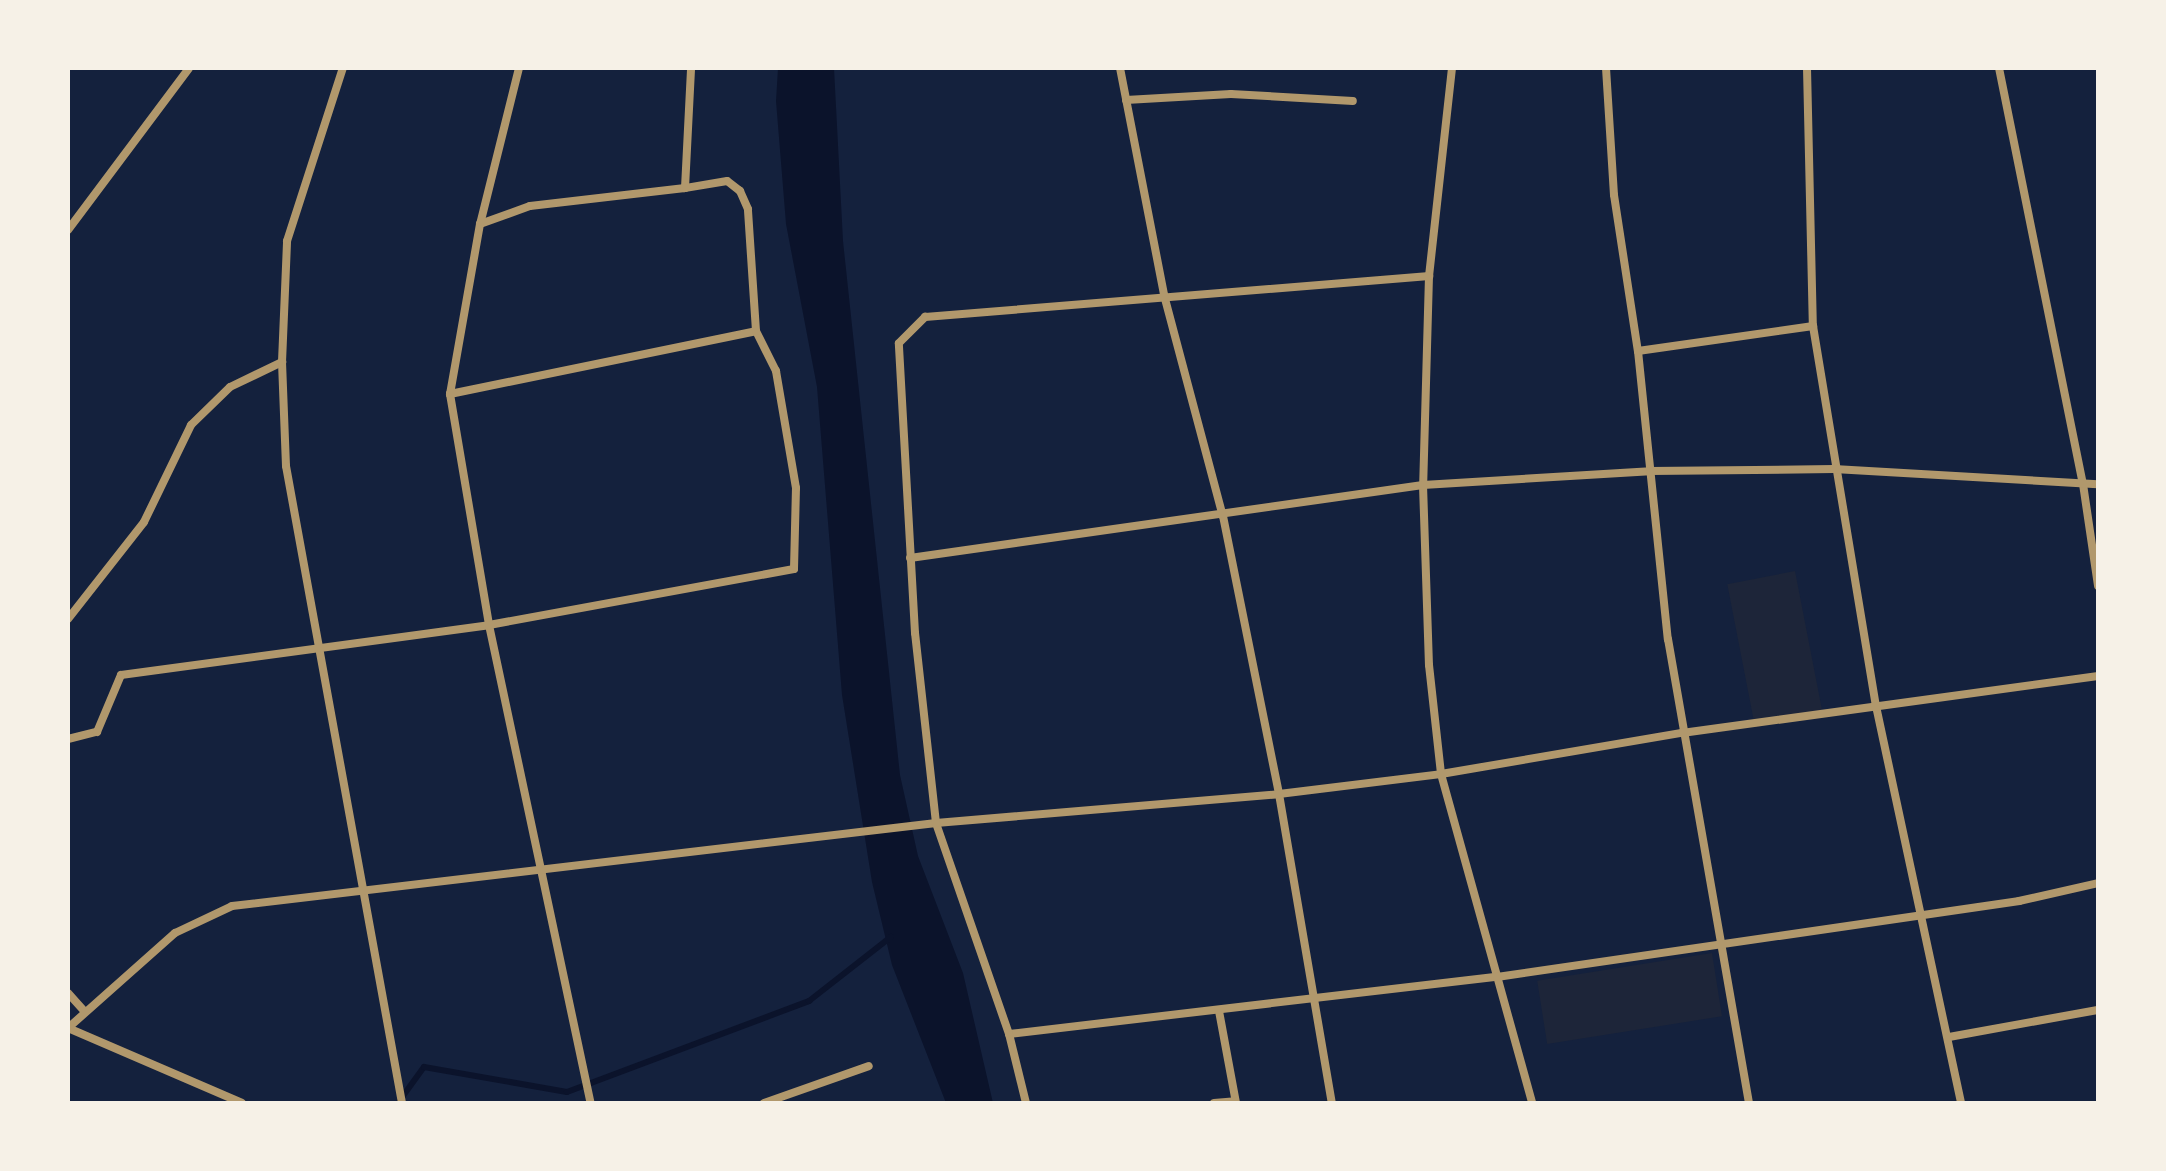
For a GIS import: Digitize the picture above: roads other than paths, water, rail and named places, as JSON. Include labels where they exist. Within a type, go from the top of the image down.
[{"type":"street","points":[[68,230],[189,68]]},
{"type":"street","points":[[343,68],[287,241],[282,362],[286,466],[367,892],[402,1103]]},
{"type":"street","points":[[519,68],[480,224],[450,394],[489,625],[591,1100]]},
{"type":"street","points":[[685,188],[691,68]]},
{"type":"street","points":[[1120,68],[1164,295],[1223,516],[1279,794],[1311,1002],[1332,1103]]},
{"type":"street","points":[[1452,68],[1429,276],[1423,485],[1429,665],[1441,774],[1532,1103]]},
{"type":"street","points":[[1606,68],[1614,195],[1638,351],[1682,733],[1749,1103]]},
{"type":"street","points":[[1807,68],[1813,326],[1834,469],[1876,706],[1961,1103]]},
{"type":"street","points":[[1999,68],[2083,484],[2098,586]]},
{"type":"street","points":[[1126,100],[1231,94],[1353,101]]},
{"type":"street","points":[[68,739],[97,732],[121,675],[489,625],[794,569],[796,488],[776,371],[756,331],[748,209],[740,191],[727,181],[530,206],[480,224]]},
{"type":"street","points":[[1026,1103],[1009,1034],[936,823],[910,558],[899,343],[925,317],[1164,295],[1429,276]]},
{"type":"street","points":[[1638,351],[1813,326]]},
{"type":"street","points":[[450,394],[756,331]]},
{"type":"street","points":[[68,619],[144,522],[191,425],[230,387],[282,362]]},
{"type":"street","points":[[910,558],[1223,516],[1423,485],[1650,471],[1834,469],[2098,484]]},
{"type":"street","points":[[242,1103],[68,1028],[175,933],[232,906],[543,873],[936,823],[1279,794],[1441,774],[1682,733],[2098,676]]},
{"type":"street","points":[[1009,1034],[1311,1002],[1497,977],[2019,901],[2098,883]]},
{"type":"street","points":[[68,993],[84,1011]]},
{"type":"street","points":[[1949,1037],[2063,1021],[2098,1010]]},
{"type":"street","points":[[1214,1103],[1236,1102],[1219,1011]]},
{"type":"street","points":[[764,1103],[869,1066]]},
{"type":"waterway","points":[[400,1100],[424,1067],[567,1092],[809,1001],[891,937]]}]
